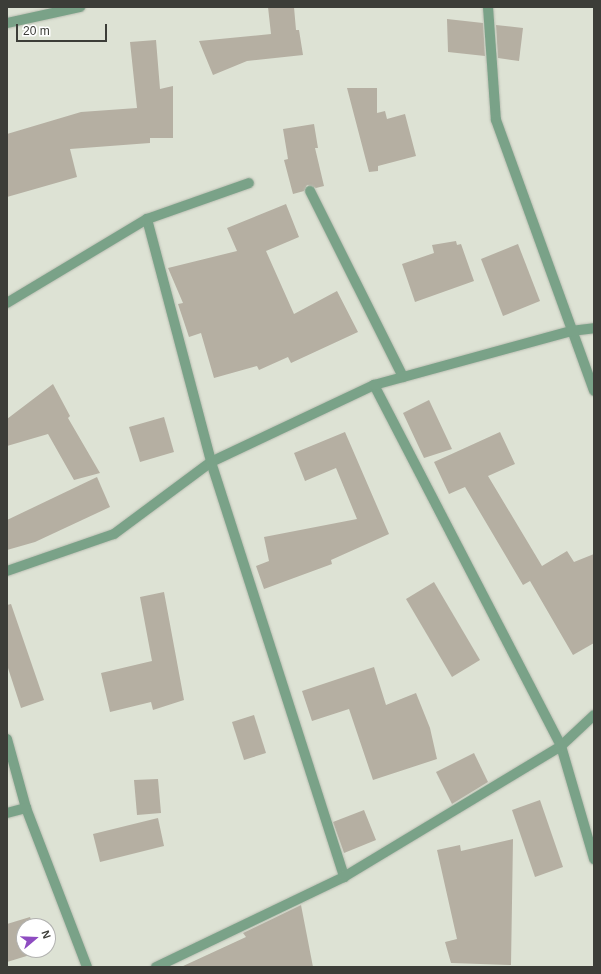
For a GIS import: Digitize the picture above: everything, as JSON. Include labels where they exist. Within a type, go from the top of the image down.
[{"type":"street","points":[[7,23],[80,7]]},
{"type":"street","points":[[488,7],[496,120],[571,331],[594,391]]},
{"type":"street","points":[[7,303],[147,219],[249,183]]},
{"type":"street","points":[[310,191],[403,377]]},
{"type":"street","points":[[147,219],[211,462],[344,877]]},
{"type":"street","points":[[7,571],[114,534],[211,462],[374,385],[571,331],[594,328]]},
{"type":"street","points":[[374,385],[561,746],[594,859]]},
{"type":"street","points":[[156,967],[344,877],[561,746],[594,715]]},
{"type":"street","points":[[7,739],[26,808],[87,967]]},
{"type":"street","points":[[7,813],[26,808]]},
{"type":"building","points":[[268,7],[294,7],[296,30],[299,30],[303,55],[247,61],[213,75],[199,41],[271,34]]},
{"type":"building","points":[[447,19],[483,23],[485,56],[448,52]]},
{"type":"building","points":[[496,25],[523,28],[519,61],[498,58]]},
{"type":"building","points":[[156,40],[160,89],[173,86],[173,138],[150,138],[150,143],[70,149],[77,177],[7,197],[7,134],[81,112],[137,108],[130,42]]},
{"type":"building","points":[[347,88],[377,88],[377,113],[385,111],[387,119],[405,114],[416,156],[378,166],[378,171],[369,172]]},
{"type":"building","points":[[314,124],[318,148],[315,148],[324,186],[316,188],[307,185],[304,191],[293,194],[284,160],[288,159],[283,129]]},
{"type":"building","points":[[286,204],[299,237],[266,251],[294,314],[337,291],[358,332],[291,363],[288,357],[259,370],[257,366],[214,378],[201,333],[189,337],[178,304],[183,303],[168,268],[237,251],[227,228]]},
{"type":"building","points":[[456,241],[457,245],[461,244],[474,281],[415,302],[402,264],[434,253],[432,245]]},
{"type":"building","points":[[518,244],[540,301],[503,316],[481,259]]},
{"type":"building","points":[[53,384],[70,416],[68,418],[100,473],[74,480],[48,434],[7,446],[7,419]]},
{"type":"building","points":[[429,400],[452,449],[424,458],[403,413]]},
{"type":"building","points":[[164,417],[174,452],[140,462],[129,427]]},
{"type":"building","points":[[345,432],[389,534],[331,560],[332,564],[264,589],[256,566],[269,561],[264,537],[357,519],[336,468],[305,481],[294,453]]},
{"type":"building","points":[[500,432],[515,464],[488,476],[542,566],[567,551],[574,562],[594,554],[594,643],[573,655],[530,581],[523,585],[465,487],[449,494],[434,462]]},
{"type":"building","points":[[97,477],[110,507],[35,542],[7,550],[7,520]]},
{"type":"building","points":[[434,582],[480,660],[452,677],[406,599]]},
{"type":"building","points":[[164,592],[184,700],[153,710],[151,702],[110,712],[101,673],[152,661],[140,597]]},
{"type":"building","points":[[11,604],[44,700],[21,708],[7,665],[7,605]]},
{"type":"building","points":[[374,667],[386,705],[416,693],[430,728],[437,759],[373,780],[349,709],[312,721],[302,691]]},
{"type":"building","points":[[254,715],[266,753],[244,760],[232,722]]},
{"type":"building","points":[[474,753],[488,782],[452,804],[436,772]]},
{"type":"building","points":[[158,779],[161,813],[137,815],[134,780]]},
{"type":"building","points":[[540,800],[563,867],[535,877],[512,810]]},
{"type":"building","points":[[364,810],[376,840],[344,853],[333,822]]},
{"type":"building","points":[[158,818],[164,846],[100,862],[93,834]]},
{"type":"building","points":[[513,839],[511,965],[451,963],[445,942],[457,939],[437,850],[460,845],[461,851]]},
{"type":"building","points":[[301,905],[313,967],[181,967],[246,937],[243,933]]},
{"type":"building","points":[[16,921],[16,958],[20,958],[7,962],[7,924]]}]
